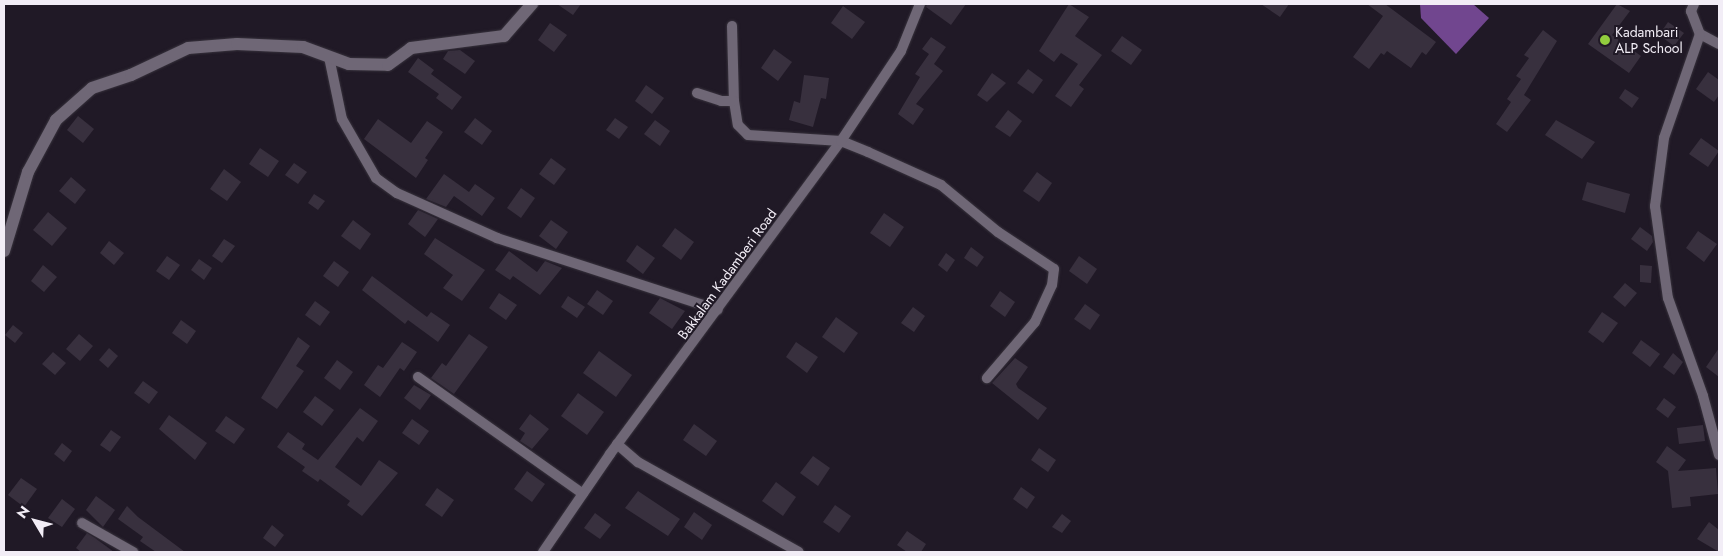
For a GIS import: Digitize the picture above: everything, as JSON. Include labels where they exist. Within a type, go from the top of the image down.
[{"type":"street","points":[[4,251],[28,172],[56,120],[92,88],[131,76],[188,48],[237,44],[303,48],[349,64],[388,65],[411,48],[504,36],[532,4]]},
{"type":"street","name":"Bakkalam Kadamberi Road","points":[[543,552],[617,444],[718,310],[841,141],[902,51],[920,4]]},
{"type":"street","points":[[1694,4],[1691,11],[1700,34],[1664,138],[1655,206],[1668,298],[1703,396],[1719,455]]},
{"type":"street","points":[[732,26],[734,101],[738,125],[748,135],[841,141],[941,185],[998,232],[1054,269],[1052,285],[1035,322],[987,378]]},
{"type":"street","points":[[1700,34],[1719,44]]},
{"type":"street","points":[[329,57],[342,119],[376,178],[397,193],[497,238],[718,310]]},
{"type":"street","points":[[696,93],[722,101],[734,101]]},
{"type":"street","points":[[418,377],[583,494]]},
{"type":"street","points":[[617,444],[638,462],[799,552]]},
{"type":"street","points":[[82,523],[133,552]]},
{"type":"shaded area","points":[[1420,4],[1473,4],[1489,18],[1456,54],[1421,18]]},
{"type":"building","points":[[557,4],[581,4],[573,15]]},
{"type":"building","points":[[927,4],[966,4],[951,25],[926,7]]},
{"type":"building","points":[[1069,4],[1089,17],[1075,36],[1102,55],[1079,85],[1084,89],[1071,107],[1055,96],[1078,64],[1061,53],[1054,62],[1039,51]]},
{"type":"building","points":[[1261,4],[1289,4],[1280,17]]},
{"type":"building","points":[[1367,4],[1385,4],[1436,42],[1426,55],[1422,52],[1411,68],[1387,51],[1384,55],[1381,53],[1369,69],[1353,57],[1383,16]]},
{"type":"building","name":"Kadambari ALP School","points":[[1617,4],[1630,11],[1612,35],[1641,56],[1629,73],[1588,44]]},
{"type":"building","points":[[843,6],[865,22],[852,39],[831,23]]},
{"type":"building","points":[[1668,22],[1684,33],[1674,46],[1659,35]]},
{"type":"building","points":[[550,23],[567,35],[554,52],[538,40]]},
{"type":"building","points":[[1543,30],[1557,41],[1524,95],[1531,100],[1507,132],[1496,124],[1511,102],[1507,99],[1521,79],[1516,76],[1529,58],[1524,55]]},
{"type":"building","points":[[1122,36],[1142,50],[1131,65],[1111,51]]},
{"type":"building","points":[[931,37],[946,47],[934,64],[943,71],[916,104],[924,109],[913,125],[898,114],[920,77],[915,74],[929,54],[922,49]]},
{"type":"building","points":[[774,49],[792,62],[778,81],[761,68]]},
{"type":"building","points":[[460,50],[475,61],[465,74],[443,59],[448,51]]},
{"type":"building","points":[[418,58],[434,70],[431,74],[462,97],[452,110],[436,98],[439,94],[408,72]]},
{"type":"building","points":[[1028,69],[1043,80],[1033,94],[1017,83]]},
{"type":"building","points":[[1708,72],[1719,80],[1719,95],[1714,102],[1696,89]]},
{"type":"building","points":[[992,73],[1006,83],[987,102],[977,95]]},
{"type":"building","points":[[804,75],[829,78],[826,99],[821,98],[813,127],[789,120],[794,101],[800,103]]},
{"type":"building","points":[[646,85],[664,98],[652,114],[635,101]]},
{"type":"building","points":[[1625,89],[1639,98],[1632,108],[1619,98]]},
{"type":"building","points":[[1008,110],[1022,121],[1010,137],[995,127]]},
{"type":"building","points":[[78,116],[94,129],[83,143],[67,130]]},
{"type":"building","points":[[475,118],[492,131],[482,145],[464,132]]},
{"type":"building","points":[[615,118],[628,127],[619,139],[606,130]]},
{"type":"building","points":[[378,119],[411,143],[427,121],[443,132],[425,158],[428,160],[416,178],[364,139]]},
{"type":"building","points":[[655,120],[670,131],[660,146],[644,134]]},
{"type":"building","points":[[1556,120],[1595,142],[1582,159],[1545,135]]},
{"type":"building","points":[[1701,138],[1719,151],[1708,167],[1689,154]]},
{"type":"building","points":[[260,148],[279,161],[268,177],[249,164]]},
{"type":"building","points":[[551,158],[566,169],[554,185],[539,174]]},
{"type":"building","points":[[294,163],[307,172],[298,184],[285,175]]},
{"type":"building","points":[[224,169],[241,182],[227,201],[210,189]]},
{"type":"building","points":[[1037,172],[1052,183],[1039,202],[1023,191]]},
{"type":"building","points":[[444,174],[469,192],[475,184],[495,198],[482,216],[454,196],[446,207],[426,199]]},
{"type":"building","points":[[71,177],[86,190],[75,204],[59,191]]},
{"type":"building","points":[[1587,182],[1630,194],[1625,213],[1582,200]]},
{"type":"building","points":[[521,188],[535,198],[521,218],[507,208]]},
{"type":"building","points":[[314,194],[325,201],[318,210],[308,203]]},
{"type":"building","points":[[418,210],[438,219],[425,237],[408,224]]},
{"type":"building","points":[[48,212],[67,228],[52,246],[33,230]]},
{"type":"building","points":[[884,213],[904,227],[890,247],[870,233]]},
{"type":"building","points":[[353,220],[371,234],[360,250],[341,236]]},
{"type":"building","points":[[551,220],[568,232],[556,249],[539,236]]},
{"type":"building","points":[[1640,227],[1652,236],[1653,242],[1647,251],[1631,239]]},
{"type":"building","points":[[675,228],[694,242],[681,260],[662,246]]},
{"type":"building","points":[[1698,231],[1717,244],[1704,262],[1686,248]]},
{"type":"building","points":[[435,238],[485,270],[462,301],[443,288],[453,275],[424,254]]},
{"type":"building","points":[[224,239],[235,246],[222,263],[212,256]]},
{"type":"building","points":[[109,241],[124,253],[114,265],[100,253]]},
{"type":"building","points":[[637,245],[655,258],[643,274],[626,261]]},
{"type":"building","points":[[971,247],[984,257],[977,267],[964,258]]},
{"type":"building","points":[[509,251],[537,272],[545,261],[562,268],[540,295],[513,276],[510,280],[495,270]]},
{"type":"building","points":[[946,253],[955,260],[947,272],[938,265]]},
{"type":"building","points":[[167,256],[180,265],[169,280],[156,271]]},
{"type":"building","points":[[1079,256],[1097,269],[1087,284],[1069,271]]},
{"type":"building","points":[[199,259],[212,268],[204,280],[191,270]]},
{"type":"building","points":[[334,261],[349,272],[338,287],[323,276]]},
{"type":"building","points":[[43,265],[57,277],[44,292],[31,281]]},
{"type":"building","points":[[1640,265],[1652,266],[1651,283],[1640,282]]},
{"type":"building","points":[[372,276],[427,317],[431,312],[450,325],[438,342],[408,320],[405,324],[362,290]]},
{"type":"building","points":[[1625,283],[1637,293],[1625,307],[1613,297]]},
{"type":"building","points":[[597,290],[613,301],[603,315],[587,304]]},
{"type":"building","points":[[1000,291],[1015,302],[1005,317],[990,306]]},
{"type":"building","points":[[499,293],[517,305],[506,320],[489,308]]},
{"type":"building","points":[[568,296],[585,307],[577,318],[561,307]]},
{"type":"building","points":[[660,298],[685,311],[672,329],[649,313]]},
{"type":"building","points":[[315,301],[330,312],[320,326],[305,315]]},
{"type":"building","points":[[1085,304],[1100,315],[1090,330],[1074,319]]},
{"type":"building","points":[[913,307],[925,316],[914,332],[901,323]]},
{"type":"building","points":[[1602,312],[1618,323],[1603,343],[1588,332]]},
{"type":"building","points":[[836,317],[858,333],[844,353],[822,337]]},
{"type":"building","points":[[181,320],[196,331],[187,344],[172,333]]},
{"type":"building","points":[[13,325],[23,333],[15,343],[5,335]]},
{"type":"building","points":[[79,334],[93,346],[80,361],[66,349]]},
{"type":"building","points":[[469,334],[488,347],[454,394],[431,378],[442,363],[446,366]]},
{"type":"building","points":[[298,337],[310,346],[296,366],[304,371],[277,409],[261,398]]},
{"type":"building","points":[[1641,340],[1660,354],[1650,367],[1632,353]]},
{"type":"building","points":[[402,342],[417,352],[404,371],[400,368],[380,397],[364,385],[378,365],[383,368]]},
{"type":"building","points":[[796,342],[818,357],[807,373],[786,357]]},
{"type":"building","points":[[109,348],[118,356],[108,368],[99,360]]},
{"type":"building","points":[[1719,348],[1719,377],[1706,367]]},
{"type":"building","points":[[599,351],[632,375],[616,397],[583,373]]},
{"type":"building","points":[[53,352],[66,363],[55,375],[42,364]]},
{"type":"building","points":[[1673,353],[1683,362],[1674,375],[1663,367]]},
{"type":"building","points":[[1015,358],[1028,367],[1016,384],[1018,388],[1047,408],[1038,420],[992,383]]},
{"type":"building","points":[[337,360],[353,372],[340,390],[324,378]]},
{"type":"building","points":[[143,381],[158,392],[149,404],[134,393]]},
{"type":"building","points":[[414,385],[431,395],[420,410],[404,398]]},
{"type":"building","points":[[578,393],[604,412],[587,435],[561,416]]},
{"type":"building","points":[[315,396],[334,410],[322,426],[303,412]]},
{"type":"building","points":[[1664,398],[1676,407],[1668,418],[1656,409]]},
{"type":"building","points":[[360,408],[378,421],[363,442],[357,437],[335,467],[361,486],[379,460],[398,473],[362,516],[347,505],[350,501],[320,479],[318,482],[302,471],[305,467],[277,447],[288,432],[305,444],[302,449],[318,460]]},
{"type":"building","points":[[530,414],[549,429],[532,449],[520,441],[525,433],[519,429]]},
{"type":"building","points":[[169,415],[207,443],[195,460],[159,429]]},
{"type":"building","points":[[226,416],[245,429],[234,444],[215,431]]},
{"type":"building","points":[[412,419],[429,431],[419,445],[402,433]]},
{"type":"building","points":[[694,424],[717,441],[706,456],[683,440]]},
{"type":"building","points":[[1703,425],[1705,441],[1679,444],[1677,428]]},
{"type":"building","points":[[111,430],[121,437],[110,452],[100,445]]},
{"type":"building","points":[[62,443],[72,451],[64,462],[54,454]]},
{"type":"building","points":[[1667,446],[1686,460],[1678,471],[1716,468],[1718,494],[1690,497],[1691,506],[1672,508],[1668,471],[1656,462]]},
{"type":"building","points":[[1039,448],[1056,460],[1048,472],[1031,460]]},
{"type":"building","points":[[813,456],[830,468],[818,486],[800,473]]},
{"type":"building","points":[[527,471],[545,484],[532,502],[514,489]]},
{"type":"building","points":[[21,478],[37,489],[24,507],[8,495]]},
{"type":"building","points":[[776,482],[796,497],[783,516],[762,501]]},
{"type":"building","points":[[1021,487],[1035,497],[1027,509],[1013,499]]},
{"type":"building","points":[[437,488],[454,500],[442,517],[425,505]]},
{"type":"building","points":[[638,491],[680,519],[668,536],[625,508]]},
{"type":"building","points":[[96,496],[115,510],[103,527],[86,510]]},
{"type":"building","points":[[62,499],[75,509],[62,527],[48,518]]},
{"type":"building","points":[[835,505],[851,516],[839,533],[823,522]]},
{"type":"building","points":[[127,506],[138,517],[185,552],[156,552],[140,541],[143,537],[118,519]]},
{"type":"building","points":[[694,512],[712,525],[702,540],[684,527]]},
{"type":"building","points":[[595,513],[611,525],[600,539],[584,528]]},
{"type":"building","points":[[1062,514],[1071,521],[1062,533],[1052,527]]},
{"type":"building","points":[[1709,522],[1719,530],[1719,552],[1697,539]]},
{"type":"building","points":[[272,525],[284,535],[275,547],[263,538]]},
{"type":"building","points":[[907,531],[926,544],[921,552],[907,552],[897,545]]},
{"type":"building","points":[[87,533],[114,552],[81,552],[76,548]]},
{"type":"place","name":"Kadambari ALP School","points":[[1605,40]]}]
